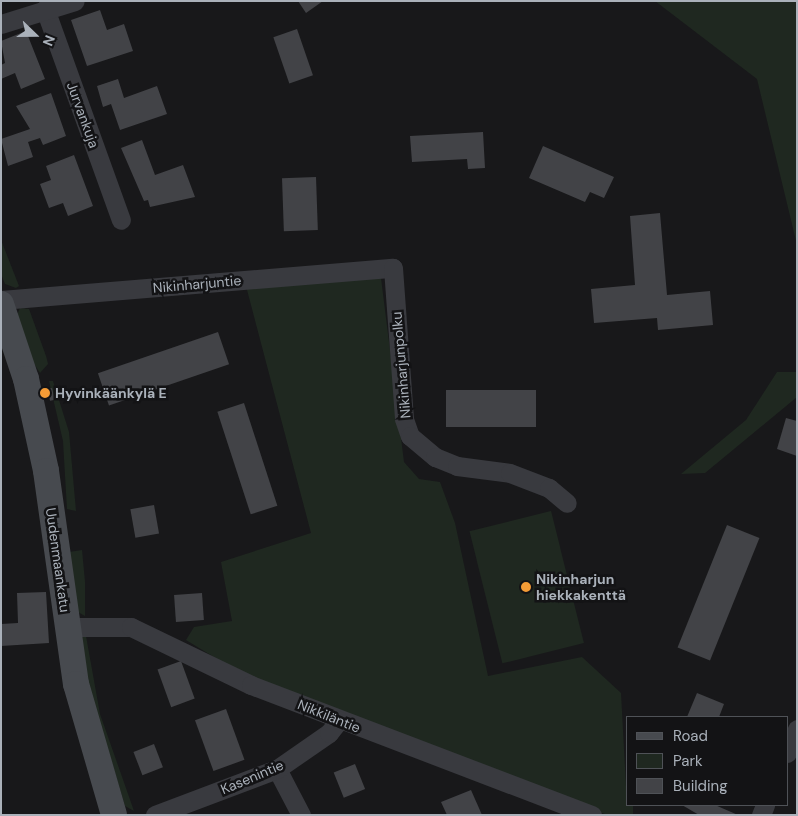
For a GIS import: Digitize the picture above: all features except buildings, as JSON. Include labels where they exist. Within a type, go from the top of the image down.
[{"type":"main road","name":"Uudenmaankatu","points":[[1,304],[26,379],[44,462],[81,703],[114,815]]},
{"type":"street","points":[[1,24],[75,1]]},
{"type":"street","name":"Jurvankuja","points":[[45,9],[121,220]]},
{"type":"street","name":"Nikinharjuntie","points":[[1,300],[393,268]]},
{"type":"street","name":"Nikinharjunpolku","points":[[393,268],[404,419],[410,436],[434,457],[457,466],[510,473],[549,488],[567,503]]},
{"type":"street","name":"Nikkiläntie","points":[[68,627],[131,627],[251,685],[592,815]]},
{"type":"street","name":"Kasenintie","points":[[155,815],[277,769],[322,738],[339,720]]},
{"type":"street","points":[[788,751],[797,729]]},
{"type":"street","points":[[277,769],[301,815]]},
{"type":"green space","points":[[655,1],[797,1],[797,245],[757,79]]},
{"type":"green space","points":[[1,240],[19,286],[16,288],[5,284],[1,274]]},
{"type":"green space","points":[[381,278],[404,462],[419,479],[440,482],[455,523],[488,676],[582,657],[621,693],[626,806],[633,806],[633,815],[608,815],[576,805],[253,681],[186,640],[194,627],[232,621],[221,562],[311,533],[246,286]]},
{"type":"green space","points":[[20,308],[29,309],[46,356],[48,364],[40,373],[29,356],[17,315]]},
{"type":"green space","points":[[777,372],[797,372],[797,397],[705,473],[681,474],[746,420]]},
{"type":"green space","points":[[49,381],[53,381],[69,432],[76,511],[67,509],[63,441]]},
{"type":"green space","name":"Nikinharjun hiekkakenttä","points":[[551,511],[584,643],[502,663],[469,531]]},
{"type":"green space","points":[[82,550],[85,582],[85,616],[76,611],[69,552]]},
{"type":"green space","points":[[82,636],[86,636],[100,714],[134,811],[125,806],[84,670]]},
{"type":"place","name":"Hyvinkäänkylä E","points":[[45,393]]},
{"type":"place","name":"Nikinharjun hiekkakenttä","points":[[526,587]]}]
